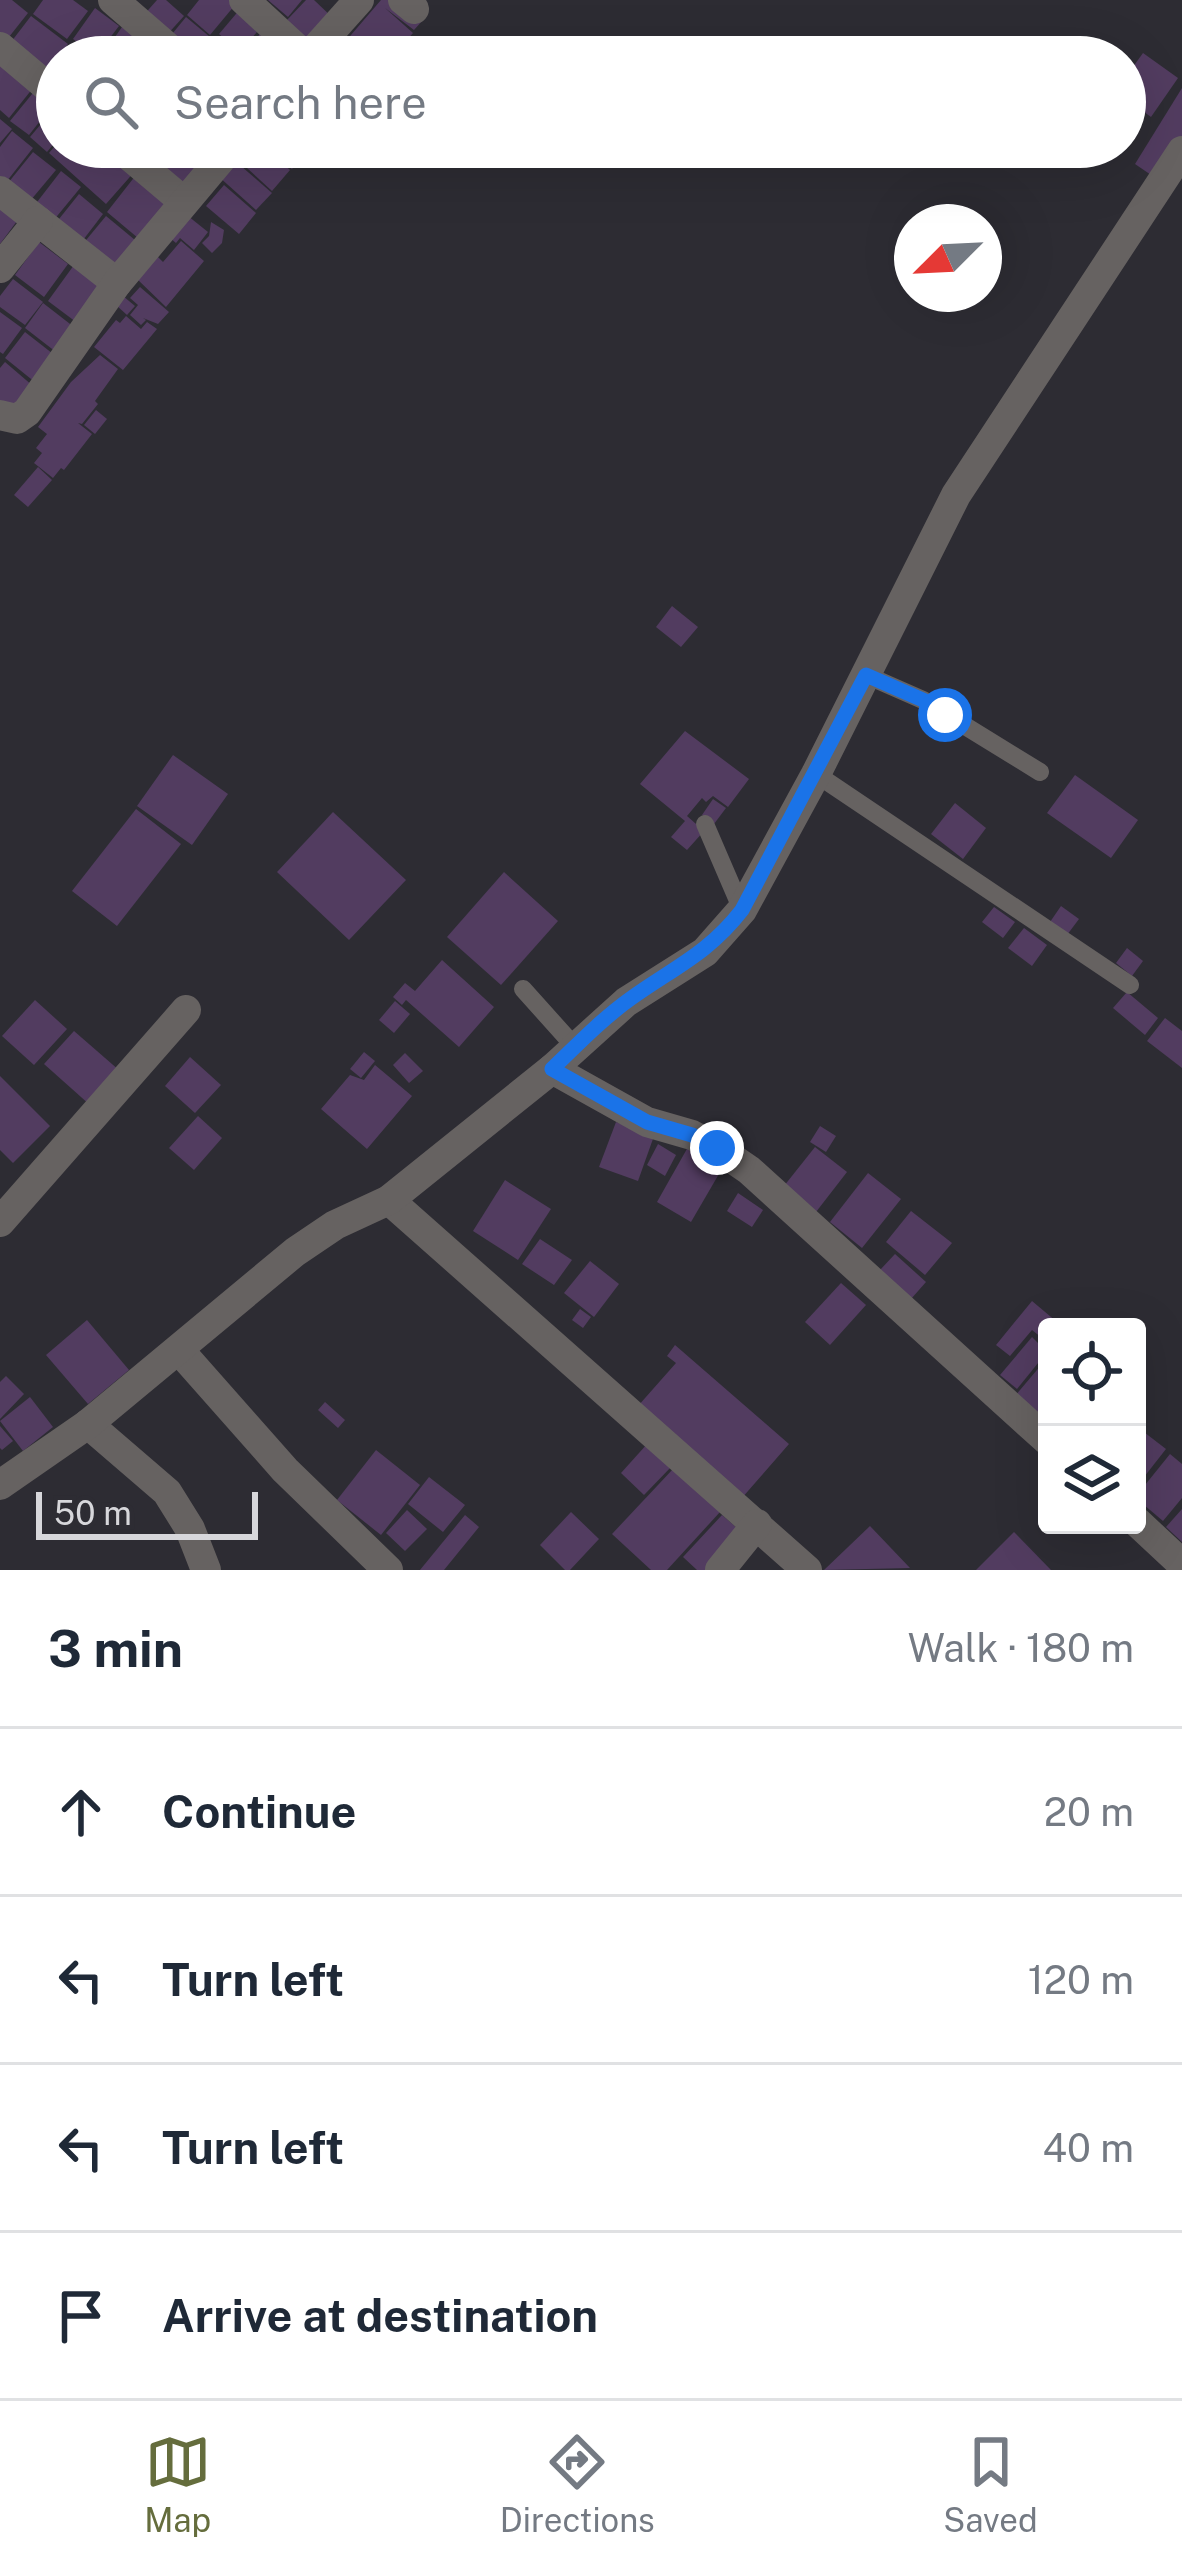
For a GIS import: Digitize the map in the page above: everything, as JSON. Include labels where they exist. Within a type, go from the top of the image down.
[{"type":"street","points":[[113,0],[155,36]]},
{"type":"street","points":[[244,0],[284,36]]},
{"type":"street","points":[[326,36],[359,0]]},
{"type":"street","points":[[0,47],[36,77]]},
{"type":"street","points":[[0,1485],[88,1424],[295,1252],[335,1225],[388,1200],[552,1069],[626,1002],[705,952],[742,910],[956,495],[1182,151]]},
{"type":"street","points":[[144,168],[184,201]]},
{"type":"street","points":[[0,415],[17,419],[27,412],[117,283],[213,168]]},
{"type":"street","points":[[0,191],[117,283]]},
{"type":"street","points":[[0,268],[38,221]]},
{"type":"street","points":[[0,1222],[186,1010]]},
{"type":"street","points":[[552,1069],[647,1122],[692,1135],[749,1170],[1038,1432]]},
{"type":"street","points":[[388,1200],[807,1570]]},
{"type":"street","points":[[179,1349],[285,1470],[388,1570]]},
{"type":"street","points":[[88,1424],[166,1492],[190,1529],[206,1570]]},
{"type":"street","points":[[720,1570],[757,1524]]},
{"type":"street","points":[[1146,1530],[1182,1564]]},
{"type":"lane","points":[[866,675],[923,700],[1040,772]]},
{"type":"lane","points":[[816,774],[1130,985]]},
{"type":"lane","points":[[705,824],[742,910]]},
{"type":"lane","points":[[523,989],[575,1047]]},
{"type":"building","points":[[0,0],[12,0],[28,13],[5,42],[0,38]]},
{"type":"building","points":[[43,0],[73,0],[88,11],[69,36],[33,14]]},
{"type":"building","points":[[157,0],[166,0],[184,16],[166,36],[142,17]]},
{"type":"building","points":[[199,0],[229,0],[235,5],[210,35],[187,15]]},
{"type":"building","points":[[268,0],[302,0],[288,17]]},
{"type":"building","points":[[306,0],[314,0],[334,19],[318,36],[304,36],[287,20]]},
{"type":"building","points":[[381,0],[400,0],[423,20],[414,30],[385,8],[413,33],[410,36],[350,36]]},
{"type":"building","points":[[95,8],[119,26],[111,36],[75,36]]},
{"type":"building","points":[[241,8],[262,26],[254,36],[219,34]]},
{"type":"building","points":[[31,16],[57,36],[36,36],[36,69],[8,46]]},
{"type":"building","points":[[186,17],[209,36],[170,36]]},
{"type":"building","points":[[0,50],[33,88],[9,118],[0,110]]},
{"type":"building","points":[[1146,55],[1178,78],[1151,117],[1146,113]]},
{"type":"building","points":[[1182,88],[1182,139],[1157,179],[1141,168],[1146,168],[1146,146]]},
{"type":"building","points":[[36,89],[36,126],[29,135],[10,121]]},
{"type":"building","points":[[0,119],[12,129],[0,143]]},
{"type":"building","points":[[12,131],[33,148],[7,181],[0,176],[0,147]]},
{"type":"building","points":[[33,152],[36,168],[56,170],[30,201],[8,183]]},
{"type":"building","points":[[66,168],[136,170],[106,204]]},
{"type":"building","points":[[156,168],[196,168],[180,188]]},
{"type":"building","points":[[225,168],[243,168],[272,193],[256,210],[218,176]]},
{"type":"building","points":[[247,168],[290,170],[272,191]]},
{"type":"building","points":[[61,171],[81,187],[53,221],[34,206]]},
{"type":"building","points":[[136,175],[167,201],[138,238],[107,212]]},
{"type":"building","points":[[224,185],[256,213],[239,234],[206,206]]},
{"type":"building","points":[[79,194],[103,214],[80,244],[55,224]]},
{"type":"building","points":[[0,201],[20,217],[0,244]]},
{"type":"building","points":[[106,216],[135,240],[111,269],[82,245]]},
{"type":"building","points":[[188,216],[208,232],[194,250],[180,238],[176,243],[170,238]]},
{"type":"building","points":[[211,222],[224,230],[222,243],[212,253],[202,243],[209,236]]},
{"type":"building","points":[[181,241],[204,261],[166,307],[136,278],[157,256],[163,262]]},
{"type":"building","points":[[39,242],[68,264],[44,297],[15,275]]},
{"type":"building","points":[[74,265],[103,286],[76,322],[48,301]]},
{"type":"building","points":[[13,279],[43,302],[25,325],[0,307],[0,296]]},
{"type":"building","points":[[140,287],[169,312],[158,324],[143,318],[141,325],[130,315],[138,305],[130,298]]},
{"type":"building","points":[[123,296],[135,306],[127,315],[116,305]]},
{"type":"building","points":[[43,303],[74,327],[56,352],[25,328]]},
{"type":"building","points":[[0,312],[22,328],[3,354],[0,352]]},
{"type":"building","points":[[126,316],[141,329],[147,322],[157,329],[123,370],[94,347],[116,320],[120,323]]},
{"type":"building","points":[[25,332],[57,357],[36,383],[5,358]]},
{"type":"building","points":[[100,355],[118,369],[95,401],[98,404],[78,423],[92,434],[53,478],[34,463],[42,453],[36,448],[47,434],[38,427],[71,382]]},
{"type":"building","points":[[5,362],[33,386],[10,413],[0,405],[0,368]]},
{"type":"building","points":[[96,410],[107,419],[95,434],[84,425]]},
{"type":"building","points":[[38,467],[52,480],[28,507],[14,495]]},
{"type":"building","points":[[672,606],[698,627],[681,647],[656,627]]},
{"type":"building","points":[[685,731],[749,779],[728,807],[713,796],[706,802],[702,798],[687,816],[704,831],[687,850],[671,837],[685,821],[640,784]]},
{"type":"building","points":[[173,755],[228,794],[192,845],[137,806]]},
{"type":"building","points":[[1075,775],[1138,820],[1111,858],[1047,813]]},
{"type":"building","points":[[713,799],[726,808],[714,824],[702,815]]},
{"type":"building","points":[[955,803],[986,828],[963,859],[931,834]]},
{"type":"building","points":[[136,809],[181,844],[117,926],[72,891]]},
{"type":"building","points":[[333,812],[406,880],[349,940],[277,872]]},
{"type":"building","points":[[504,872],[558,921],[501,985],[447,937]]},
{"type":"building","points":[[1061,906],[1079,919],[1067,935],[1050,922]]},
{"type":"building","points":[[994,907],[1015,922],[1003,938],[982,922]]},
{"type":"building","points":[[1024,928],[1047,945],[1032,966],[1008,948]]},
{"type":"building","points":[[1127,948],[1143,961],[1132,976],[1116,963]]},
{"type":"building","points":[[442,960],[494,1007],[459,1047],[406,1000],[402,1005],[393,997],[405,983],[415,991]]},
{"type":"building","points":[[1127,992],[1158,1018],[1145,1035],[1113,1008]]},
{"type":"building","points":[[35,1000],[67,1029],[34,1065],[2,1036]]},
{"type":"building","points":[[395,1001],[410,1014],[394,1033],[379,1020]]},
{"type":"building","points":[[1165,1018],[1182,1031],[1182,1068],[1147,1041]]},
{"type":"building","points":[[74,1031],[120,1071],[90,1105],[44,1064]]},
{"type":"building","points":[[364,1052],[375,1061],[361,1078],[350,1069]]},
{"type":"building","points":[[405,1053],[423,1071],[409,1083],[393,1065]]},
{"type":"building","points":[[190,1057],[221,1085],[195,1113],[165,1086]]},
{"type":"building","points":[[375,1065],[412,1096],[367,1149],[321,1109],[350,1075],[364,1080]]},
{"type":"building","points":[[0,1076],[50,1126],[13,1163],[0,1150]]},
{"type":"building","points":[[198,1116],[222,1138],[194,1170],[169,1148]]},
{"type":"building","points":[[616,1122],[654,1136],[638,1181],[599,1167]]},
{"type":"building","points":[[820,1126],[836,1136],[826,1152],[810,1142]]},
{"type":"building","points":[[658,1144],[676,1155],[665,1176],[647,1165]]},
{"type":"building","points":[[688,1147],[723,1167],[691,1222],[657,1202]]},
{"type":"building","points":[[815,1147],[847,1172],[816,1212],[784,1186]]},
{"type":"building","points":[[868,1173],[901,1199],[862,1248],[830,1222]]},
{"type":"building","points":[[505,1180],[551,1209],[518,1260],[473,1231]]},
{"type":"building","points":[[738,1193],[763,1210],[752,1227],[727,1211]]},
{"type":"building","points":[[911,1211],[952,1243],[925,1275],[886,1242]]},
{"type":"building","points":[[540,1239],[572,1260],[554,1285],[522,1264]]},
{"type":"building","points":[[895,1254],[926,1282],[911,1299],[880,1270]]},
{"type":"building","points":[[590,1261],[619,1284],[594,1317],[564,1293]]},
{"type":"building","points":[[841,1283],[866,1305],[830,1345],[805,1322]]},
{"type":"building","points":[[1032,1301],[1052,1318],[1038,1318],[1038,1335],[1032,1330],[1010,1356],[996,1345]]},
{"type":"building","points":[[580,1309],[591,1317],[583,1328],[572,1320]]},
{"type":"building","points":[[87,1320],[129,1370],[88,1404],[46,1355]]},
{"type":"building","points":[[1032,1337],[1038,1343],[1038,1363],[1017,1389],[1000,1375]]},
{"type":"building","points":[[675,1345],[789,1444],[741,1499],[638,1406],[676,1363],[667,1356]]},
{"type":"building","points":[[1038,1369],[1038,1419],[1014,1397]]},
{"type":"building","points":[[6,1376],[24,1394],[0,1419],[0,1382]]},
{"type":"building","points":[[30,1397],[53,1427],[23,1451],[0,1421]]},
{"type":"building","points":[[325,1402],[345,1420],[338,1428],[318,1410]]},
{"type":"building","points":[[0,1426],[13,1441],[2,1450],[0,1448]]},
{"type":"building","points":[[1146,1434],[1166,1449],[1146,1475]]},
{"type":"building","points":[[648,1443],[672,1466],[644,1495],[621,1473]]},
{"type":"building","points":[[376,1450],[420,1485],[381,1535],[337,1500]]},
{"type":"building","points":[[1170,1454],[1182,1464],[1182,1498],[1163,1521],[1146,1507],[1146,1484]]},
{"type":"building","points":[[673,1469],[720,1512],[667,1570],[651,1570],[612,1534]]},
{"type":"building","points":[[429,1477],[465,1505],[443,1532],[408,1504]]},
{"type":"building","points":[[1182,1509],[1182,1542],[1166,1527]]},
{"type":"building","points":[[407,1510],[427,1529],[405,1551],[386,1533]]},
{"type":"building","points":[[571,1512],[599,1539],[565,1570],[540,1545]]},
{"type":"building","points":[[465,1515],[479,1527],[444,1570],[420,1570]]},
{"type":"building","points":[[722,1515],[744,1534],[711,1570],[697,1570],[683,1557]]},
{"type":"building","points":[[870,1526],[910,1568],[824,1570]]},
{"type":"building","points":[[1014,1532],[1051,1570],[976,1570]]},
{"type":"route","points":[[717,1148],[647,1122],[552,1069],[626,1002],[722,936],[742,910],[866,675],[945,715]]}]
